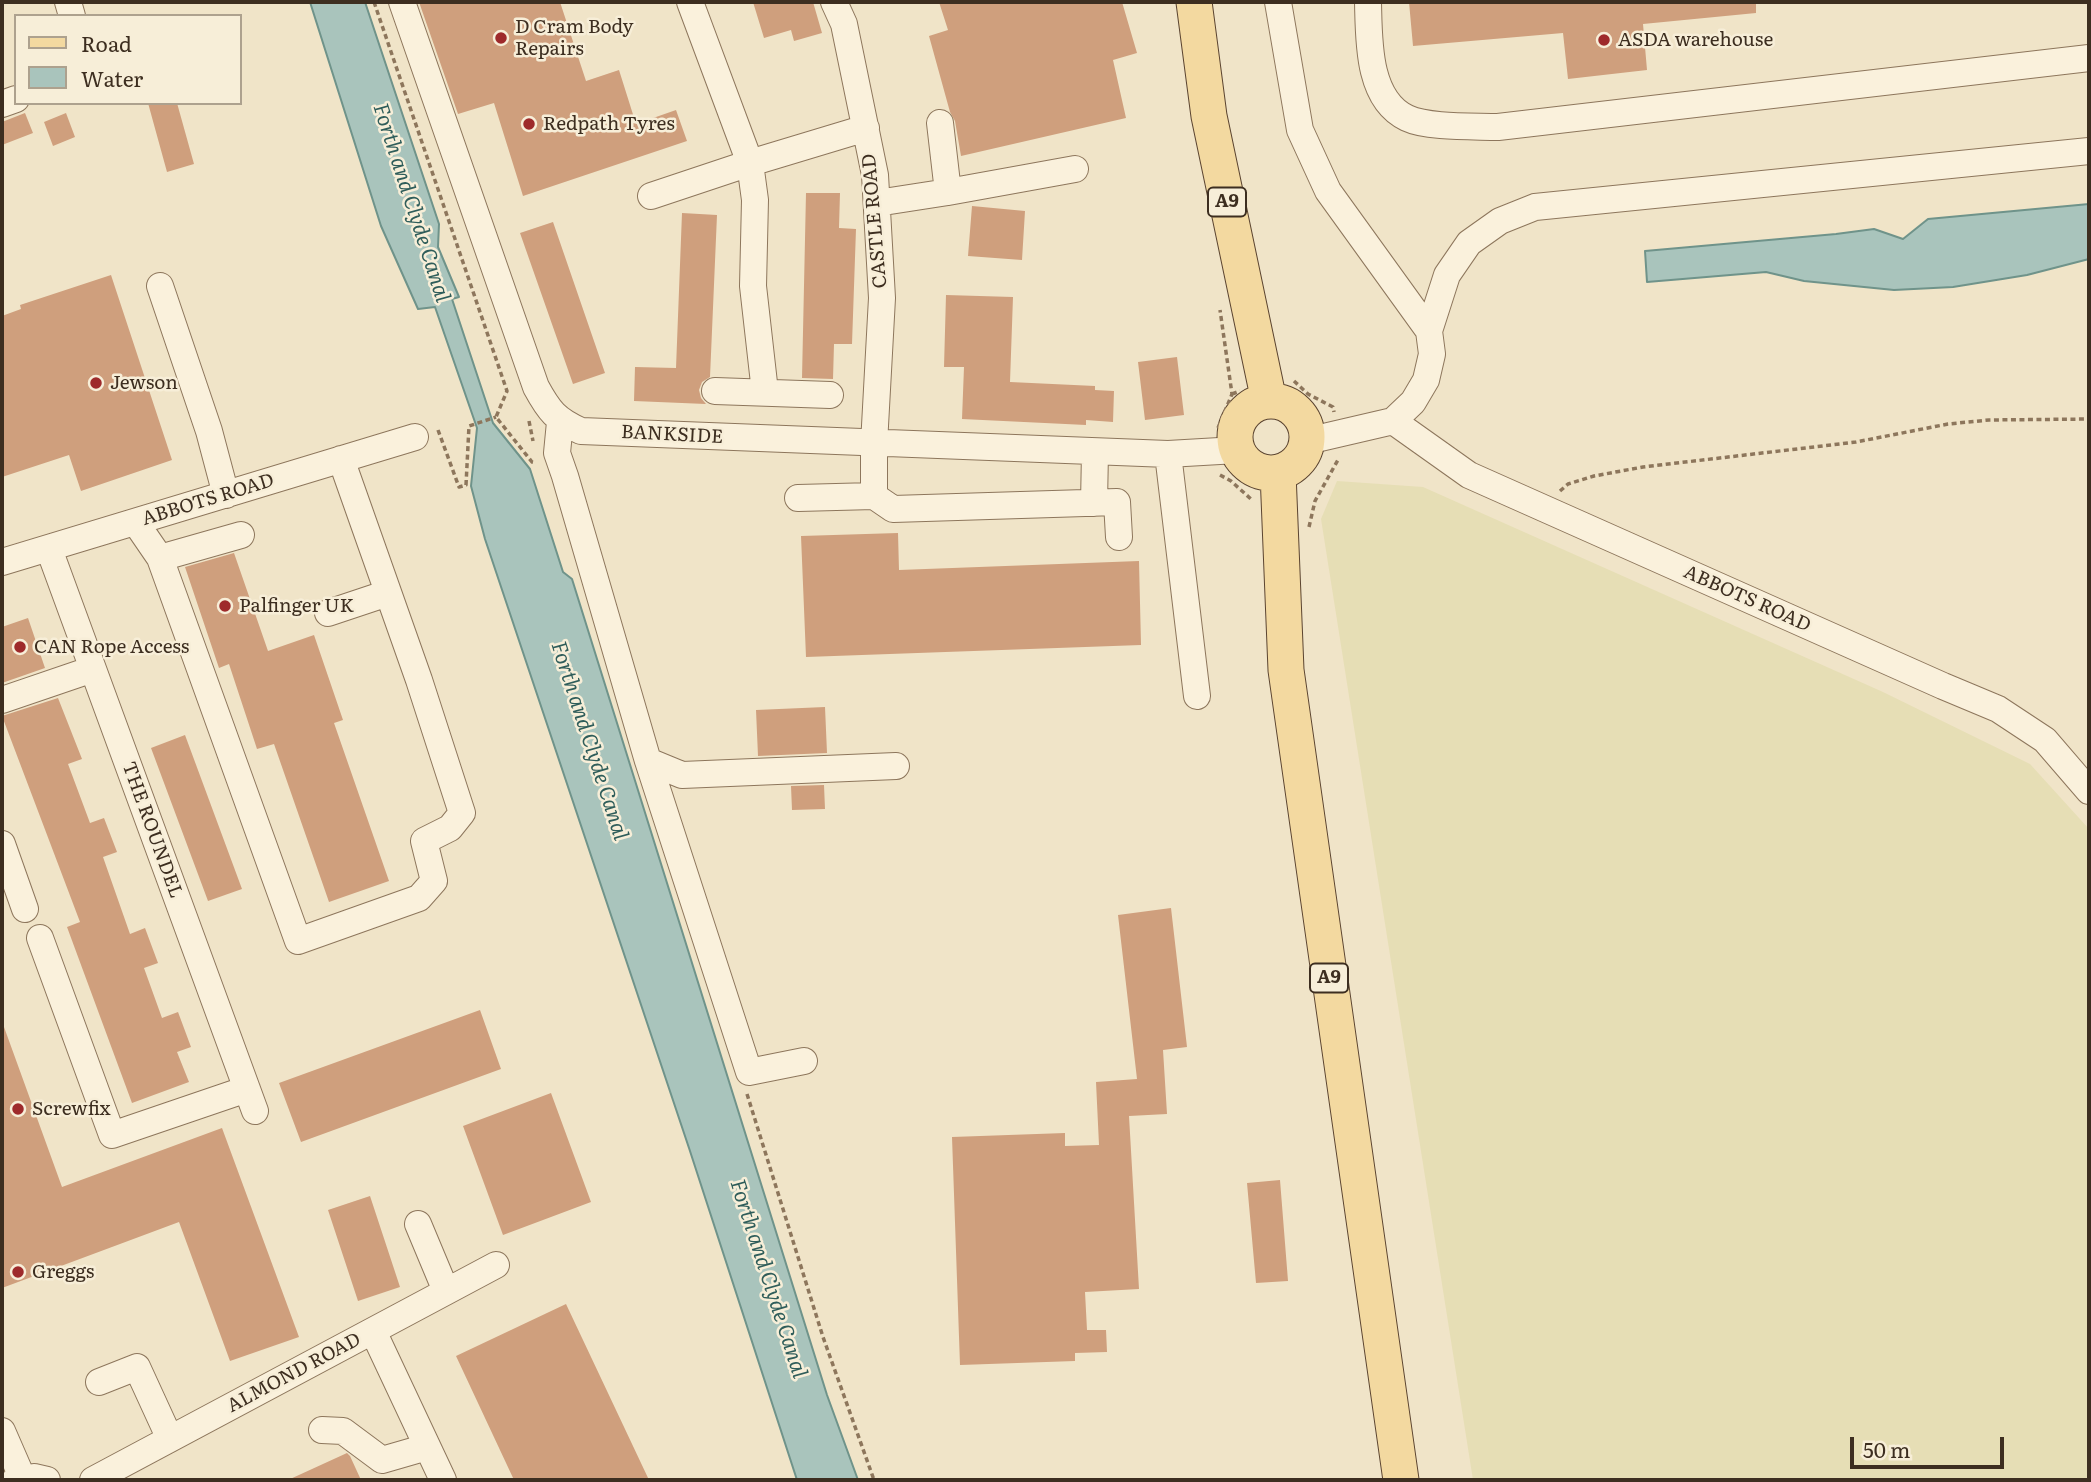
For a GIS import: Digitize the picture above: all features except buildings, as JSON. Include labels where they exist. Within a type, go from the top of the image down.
[{"type":"main road","name":"A9","points":[[1194,2],[1209,116],[1269,401]]},
{"type":"main road","points":[[1269,401],[1282,402],[1302,417],[1307,428],[1307,441],[1304,453],[1297,463],[1278,473],[1266,474],[1254,470],[1244,461],[1237,450],[1235,437],[1237,424],[1244,412],[1256,404],[1269,401]]},
{"type":"main road","name":"A9","points":[[1278,473],[1286,670],[1401,1480]]},
{"type":"street","points":[[402,2],[536,387],[547,407],[560,422],[556,453],[648,761],[749,1072],[804,1061]]},
{"type":"street","points":[[690,2],[750,163],[755,200],[753,286],[765,392]]},
{"type":"street","name":"CASTLE ROAD","points":[[835,2],[844,24],[875,174],[882,298],[874,496]]},
{"type":"street","points":[[1278,2],[1300,130],[1328,191],[1429,331]]},
{"type":"street","points":[[1368,2],[1370,55],[1384,100],[1407,118],[1446,126],[1498,127],[2089,58]]},
{"type":"street","points":[[940,122],[948,192]]},
{"type":"street","points":[[651,196],[866,128]]},
{"type":"street","points":[[1307,441],[1393,421],[1413,402],[1426,380],[1432,354],[1429,331],[1447,275],[1469,243],[1500,221],[1535,207],[2089,151]]},
{"type":"street","points":[[877,203],[1075,169]]},
{"type":"street","points":[[160,286],[209,431],[226,495]]},
{"type":"street","points":[[715,390],[831,395]]},
{"type":"street","name":"ABBOTS ROAD","points":[[1393,421],[1469,475],[1942,687],[1998,709],[2045,740],[2089,791]]},
{"type":"street","name":"BANKSIDE","points":[[560,422],[581,431],[874,444],[1168,454],[1237,450]]},
{"type":"street","name":"ABBOTS ROAD","points":[[2,562],[415,437]]},
{"type":"street","points":[[1094,503],[1095,452]]},
{"type":"street","points":[[1168,454],[1197,696]]},
{"type":"street","points":[[135,523],[160,558],[298,942],[419,898],[434,881],[424,841],[450,828],[462,813],[452,776],[341,459]]},
{"type":"street","points":[[798,498],[874,496],[893,509],[1117,502],[1119,537]]},
{"type":"street","points":[[160,558],[241,536]]},
{"type":"street","name":"THE ROUNDEL","points":[[40,938],[112,1135],[251,1100],[49,549]]},
{"type":"street","points":[[328,613],[388,593]]},
{"type":"street","points":[[2,700],[93,668]]},
{"type":"street","points":[[648,761],[682,775],[896,766]]},
{"type":"street","points":[[2,844],[24,909]]},
{"type":"street","points":[[418,1224],[446,1291]]},
{"type":"street","name":"ALMOND ROAD","points":[[93,1480],[496,1265]]},
{"type":"street","points":[[373,1331],[443,1480]]},
{"type":"street","points":[[99,1382],[137,1367],[170,1439]]},
{"type":"street","points":[[321,1430],[343,1431],[382,1460],[428,1447]]},
{"type":"street","points":[[2,1431],[28,1479]]},
{"type":"path","points":[[415,437],[437,425],[459,487],[466,485],[469,426],[496,417]]},
{"type":"path","points":[[1542,506],[1568,484],[1643,467],[1856,442],[1948,424],[1989,420],[2089,419]]},
{"type":"shaded area","points":[[1337,481],[1423,487],[1883,692],[2030,764],[2089,829],[2089,1480],[1473,1480],[1321,519]]},
{"type":"water","name":"Forth and Clyde Canal","points":[[310,2],[365,2],[439,224],[438,247],[459,297],[452,299],[493,423],[530,469],[563,572],[572,579],[827,1395],[858,1480],[797,1480],[485,539],[471,486],[477,428],[435,307],[418,309],[381,226]]},
{"type":"water","points":[[2089,204],[2089,259],[2027,275],[1953,287],[1894,290],[1804,281],[1766,272],[1647,282],[1645,251],[1874,229],[1903,239],[1928,219]]},
{"type":"place","name":"D Cram Body Repairs","points":[[501,38]]},
{"type":"place","name":"ASDA warehouse","points":[[1604,40]]},
{"type":"place","name":"Redpath Tyres","points":[[529,124]]},
{"type":"place","name":"Jewson","points":[[96,383]]},
{"type":"place","name":"Palfinger UK","points":[[225,606]]},
{"type":"place","name":"CAN Rope Access","points":[[20,647]]},
{"type":"place","name":"Screwfix","points":[[18,1109]]},
{"type":"place","name":"Greggs","points":[[18,1272]]}]
